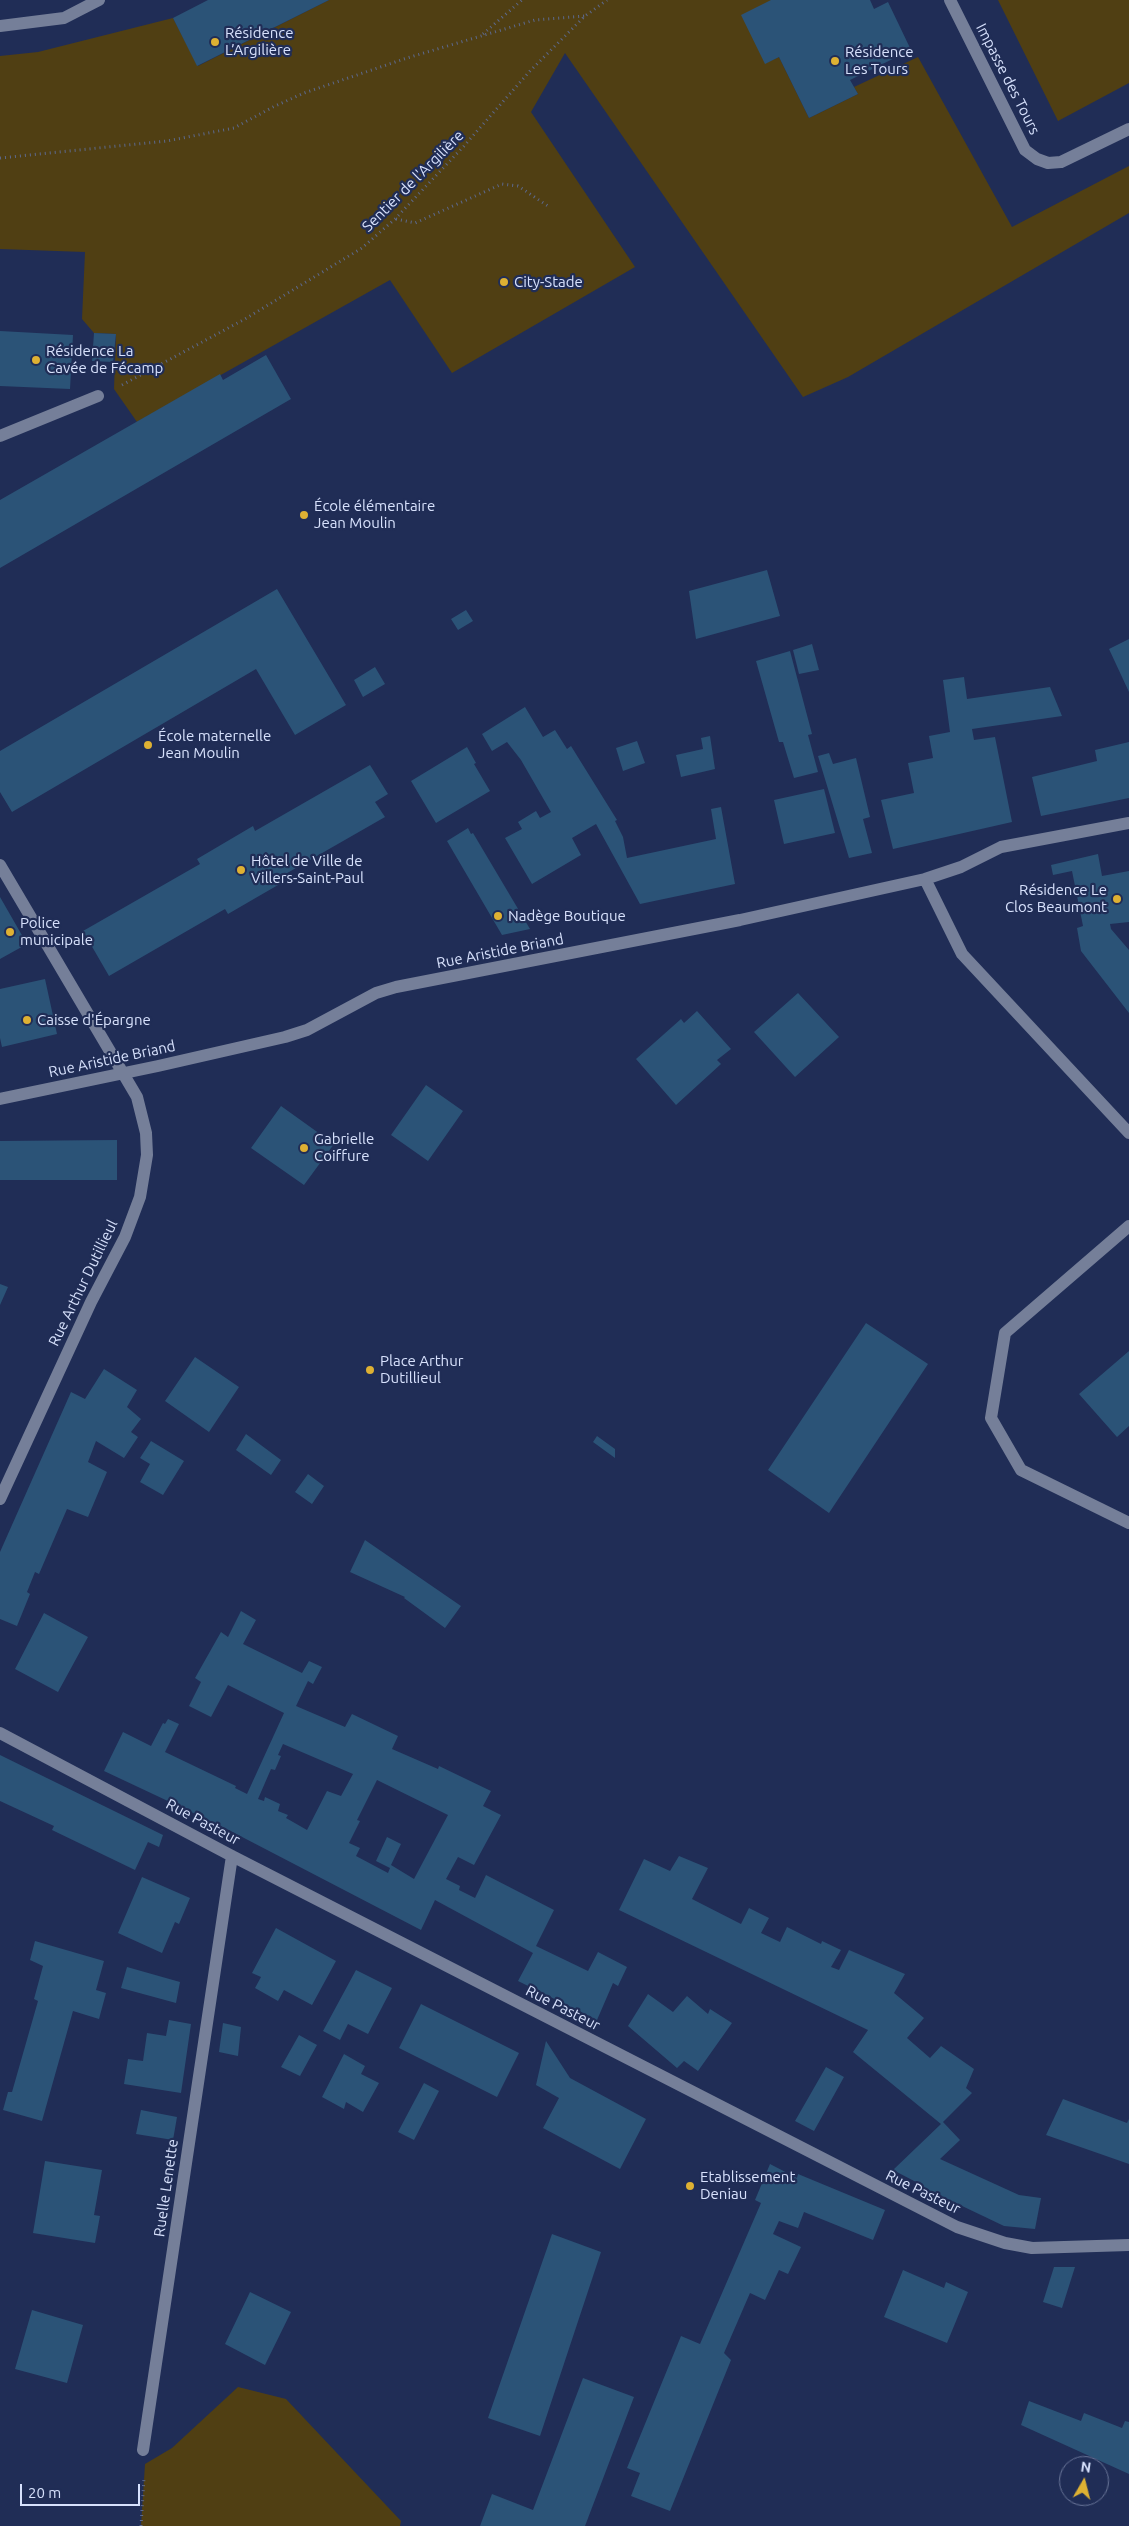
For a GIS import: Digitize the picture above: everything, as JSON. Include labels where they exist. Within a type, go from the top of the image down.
[{"type":"street","points":[[0,26],[64,18],[99,0]]},
{"type":"street","name":"Impasse des Tours","points":[[950,0],[1025,150],[1037,159],[1048,163],[1061,162],[1129,129]]},
{"type":"street","points":[[0,436],[98,396]]},
{"type":"street","name":"Rue Aristide Briand","points":[[0,1099],[307,1030],[376,994],[396,988],[740,920],[925,879],[961,867],[1001,847],[1129,823]]},
{"type":"street","name":"Rue Arthur Dutillieul","points":[[0,866],[137,1097],[143,1116],[146,1140],[144,1177],[140,1197],[125,1237],[98,1285],[0,1499]]},
{"type":"street","points":[[925,879],[962,954],[1129,1133]]},
{"type":"street","points":[[1129,1226],[1005,1333],[991,1418],[1020,1470],[1129,1523]]},
{"type":"street","name":"Rue Pasteur","points":[[0,1733],[232,1856],[957,2227],[1005,2244],[1032,2248],[1129,2245]]},
{"type":"street","name":"Ruelle Lenette","points":[[143,2450],[232,1856]]},
{"type":"path","points":[[481,36],[522,0]]},
{"type":"path","name":"Sentier de l'Argilière","points":[[98,396],[163,364],[245,319],[362,248],[395,218],[464,146],[530,71],[585,16],[607,0]]},
{"type":"path","points":[[0,158],[167,141],[234,128],[273,107],[304,94],[406,58],[535,20],[585,16]]},
{"type":"path","points":[[395,218],[415,223],[502,184],[518,186],[548,206]]},
{"type":"path","points":[[141,2526],[145,2464],[143,2450]]},
{"type":"shaded area","points":[[329,0],[771,0],[766,63],[779,57],[809,118],[858,94],[854,87],[918,57],[1012,227],[1129,166],[1129,213],[848,377],[803,397],[565,53],[531,112],[635,267],[452,373],[390,280],[137,422],[114,389],[116,334],[94,333],[82,319],[85,252],[0,249],[0,56],[38,52],[173,18],[198,66]]},
{"type":"shaded area","points":[[998,0],[1129,0],[1129,83],[1058,121]]},
{"type":"shaded area","points":[[238,2387],[286,2399],[401,2521],[400,2526],[141,2526],[145,2464],[172,2448]]},
{"type":"building","name":"Résidence L’Argilière","points":[[208,0],[329,0],[197,66],[173,18]]},
{"type":"building","name":"Résidence Les Tours","points":[[771,0],[870,0],[874,9],[888,2],[911,50],[850,80],[858,94],[809,118],[779,57],[765,64],[741,15]]},
{"type":"building","name":"Résidence La Cavée de Fécamp","points":[[0,331],[73,335],[70,389],[0,386]]},
{"type":"building","points":[[94,333],[116,334],[113,362],[92,361]]},
{"type":"building","points":[[266,355],[291,399],[0,568],[0,500],[220,374],[223,380]]},
{"type":"building","points":[[767,570],[780,616],[696,639],[689,591]]},
{"type":"building","points":[[277,589],[346,705],[295,735],[256,669],[12,812],[0,792],[0,751]]},
{"type":"building","points":[[466,610],[473,621],[458,630],[451,619]]},
{"type":"building","points":[[1129,639],[1129,692],[1109,649]]},
{"type":"building","points":[[812,644],[819,670],[799,674],[793,650]]},
{"type":"building","points":[[790,651],[812,734],[808,735],[818,772],[794,778],[783,742],[779,742],[756,661]]},
{"type":"building","points":[[375,667],[385,684],[363,697],[354,680]]},
{"type":"building","points":[[964,677],[967,699],[1050,687],[1062,716],[972,729],[974,740],[995,737],[1012,822],[893,849],[881,800],[914,793],[908,763],[933,758],[929,736],[950,732],[943,680]]},
{"type":"building","points":[[525,707],[543,737],[555,730],[567,749],[571,746],[617,820],[615,821],[623,837],[627,858],[716,839],[711,809],[721,807],[735,884],[640,904],[596,824],[572,838],[581,855],[532,884],[505,838],[522,829],[518,822],[536,811],[540,818],[551,812],[521,760],[507,742],[492,751],[482,734]]},
{"type":"building","points":[[710,736],[715,769],[681,777],[676,755],[703,749],[701,738]]},
{"type":"building","points":[[637,741],[645,763],[623,771],[616,748]]},
{"type":"building","points":[[1129,742],[1129,798],[1041,816],[1032,777],[1097,761],[1095,750]]},
{"type":"building","points":[[467,747],[476,763],[474,764],[490,791],[436,823],[411,781]]},
{"type":"building","points":[[829,753],[833,764],[856,758],[870,817],[863,819],[872,853],[849,858],[818,756]]},
{"type":"building","name":"Hôtel de Ville de Villers-Saint-Paul","points":[[370,765],[388,794],[375,802],[385,817],[282,876],[285,881],[228,914],[225,909],[109,976],[83,931],[200,864],[197,859],[253,826],[255,831]]},
{"type":"building","points":[[824,789],[835,833],[784,844],[774,800]]},
{"type":"building","points":[[468,828],[471,834],[473,833],[530,929],[502,935],[447,841]]},
{"type":"building","points":[[1098,854],[1102,876],[1129,871],[1129,922],[1110,924],[1111,929],[1129,950],[1129,1013],[1081,951],[1077,928],[1083,926],[1072,871],[1053,875],[1051,865]]},
{"type":"building","name":"Police municipale","points":[[0,897],[27,944],[0,959]]},
{"type":"building","name":"Caisse d'Épargne","points":[[45,979],[57,1034],[2,1047],[0,1038],[0,989]]},
{"type":"building","points":[[798,993],[839,1037],[795,1077],[754,1032]]},
{"type":"building","points":[[697,1011],[731,1049],[717,1060],[721,1064],[676,1105],[636,1059],[681,1019],[684,1023]]},
{"type":"building","points":[[426,1085],[463,1111],[428,1161],[391,1135]]},
{"type":"building","points":[[281,1106],[334,1144],[304,1185],[251,1148]]},
{"type":"building","points":[[117,1140],[117,1180],[0,1180],[0,1141]]},
{"type":"building","points":[[0,1284],[8,1287],[0,1305]]},
{"type":"building","points":[[866,1323],[928,1364],[829,1513],[768,1470]]},
{"type":"building","points":[[1129,1351],[1129,1426],[1117,1437],[1079,1394]]},
{"type":"building","points":[[195,1357],[239,1387],[209,1432],[165,1401]]},
{"type":"building","points":[[104,1369],[137,1390],[127,1407],[141,1419],[131,1432],[138,1437],[124,1458],[96,1441],[88,1462],[107,1472],[88,1517],[67,1509],[39,1574],[35,1572],[27,1592],[30,1594],[17,1626],[0,1619],[0,1552],[71,1392],[85,1399]]},
{"type":"building","points":[[246,1434],[281,1460],[271,1475],[236,1450]]},
{"type":"building","points":[[597,1436],[615,1449],[615,1458],[593,1442]]},
{"type":"building","points":[[151,1441],[184,1461],[163,1495],[140,1482],[150,1464],[140,1458]]},
{"type":"building","points":[[308,1474],[324,1486],[312,1504],[295,1492]]},
{"type":"building","points":[[365,1540],[461,1606],[445,1628],[405,1597],[350,1572]]},
{"type":"building","points":[[241,1611],[256,1620],[243,1644],[302,1673],[309,1661],[322,1667],[313,1684],[308,1681],[296,1706],[345,1727],[352,1714],[398,1736],[392,1749],[438,1769],[439,1766],[491,1791],[483,1806],[501,1815],[474,1865],[458,1857],[446,1879],[460,1886],[459,1890],[475,1898],[486,1875],[554,1910],[536,1946],[588,1971],[598,1952],[627,1967],[618,1986],[613,1983],[597,2020],[518,1981],[533,1953],[435,1900],[421,1930],[221,1826],[104,1771],[123,1732],[151,1746],[163,1723],[165,1724],[168,1719],[179,1724],[165,1752],[236,1786],[235,1788],[247,1794],[284,1713],[228,1685],[211,1717],[189,1706],[201,1682],[195,1678],[221,1632],[228,1637]],"holes":[[[283,1744],[353,1774],[341,1796],[327,1791],[307,1830],[286,1818],[288,1815],[278,1811],[280,1804],[265,1797],[264,1801],[258,1799],[271,1769],[275,1770],[281,1756],[278,1755]],[[377,1780],[448,1815],[414,1879],[391,1865],[401,1844],[387,1837],[376,1861],[390,1868],[388,1873],[356,1856],[360,1848],[349,1843],[360,1821],[357,1820]]]},
{"type":"building","points":[[44,1613],[88,1637],[58,1692],[15,1669]]},
{"type":"building","points":[[0,1755],[163,1835],[159,1847],[148,1842],[135,1870],[52,1830],[54,1826],[0,1801]]},
{"type":"building","points":[[679,1856],[708,1868],[692,1899],[741,1924],[749,1908],[769,1918],[761,1933],[780,1942],[787,1927],[821,1944],[822,1941],[841,1950],[831,1967],[839,1970],[849,1950],[905,1974],[894,1993],[924,2018],[907,2038],[930,2058],[941,2046],[974,2069],[966,2088],[972,2093],[943,2122],[960,2140],[940,2159],[1019,2195],[1041,2198],[1035,2229],[1004,2226],[916,2184],[916,2182],[893,2170],[941,2124],[853,2052],[868,2030],[619,1910],[644,1859],[670,1871]]},
{"type":"building","points":[[142,1877],[190,1898],[179,1924],[175,1922],[162,1953],[118,1933]]},
{"type":"building","points":[[276,1928],[336,1961],[312,2005],[284,1990],[278,2001],[255,1988],[261,1977],[252,1973]]},
{"type":"building","points":[[35,1941],[104,1961],[96,1990],[106,1993],[99,2019],[73,2011],[42,2121],[3,2110],[8,2092],[12,2092],[38,2001],[34,1999],[43,1966],[30,1960]]},
{"type":"building","points":[[127,1967],[180,1982],[176,2003],[121,1988]]},
{"type":"building","points":[[356,1970],[392,1988],[368,2034],[348,2024],[340,2040],[323,2031]]},
{"type":"building","points":[[648,1994],[673,2012],[687,1996],[708,2014],[710,2009],[732,2023],[698,2071],[684,2061],[677,2068],[628,2026]]},
{"type":"building","points":[[421,2004],[519,2053],[497,2097],[399,2048]]},
{"type":"building","points":[[169,2020],[191,2024],[181,2093],[124,2084],[128,2059],[143,2061],[147,2033],[166,2036]]},
{"type":"building","points":[[223,2023],[241,2027],[238,2056],[219,2052]]},
{"type":"building","points":[[299,2035],[317,2045],[300,2076],[281,2067]]},
{"type":"building","points":[[546,2041],[570,2078],[646,2119],[620,2169],[543,2128],[559,2098],[536,2085]]},
{"type":"building","points":[[344,2054],[365,2066],[361,2074],[379,2083],[363,2112],[346,2102],[344,2109],[322,2097]]},
{"type":"building","points":[[826,2067],[844,2077],[814,2131],[795,2121]]},
{"type":"building","points":[[424,2083],[439,2091],[414,2140],[398,2132]]},
{"type":"building","points":[[1063,2099],[1127,2123],[1129,2119],[1129,2164],[1046,2135]]},
{"type":"building","points":[[141,2110],[177,2117],[173,2140],[136,2134]]},
{"type":"building","points":[[45,2161],[102,2170],[94,2215],[100,2216],[95,2243],[33,2233]]},
{"type":"building","points":[[770,2164],[797,2178],[798,2174],[885,2210],[873,2240],[804,2212],[798,2228],[779,2221],[773,2234],[801,2247],[788,2274],[779,2270],[765,2300],[750,2293],[724,2353],[731,2360],[670,2511],[631,2496],[640,2473],[627,2468],[681,2336],[700,2344],[761,2203],[755,2200]]},
{"type":"building","points":[[552,2234],[601,2252],[540,2436],[488,2418]]},
{"type":"building","points":[[1054,2267],[1075,2267],[1062,2308],[1043,2302]]},
{"type":"building","points":[[903,2270],[944,2288],[946,2282],[968,2292],[947,2343],[884,2317]]},
{"type":"building","points":[[250,2292],[291,2312],[265,2365],[225,2344]]},
{"type":"building","points":[[32,2310],[83,2325],[67,2383],[15,2369]]},
{"type":"building","points":[[583,2378],[634,2397],[585,2526],[480,2526],[492,2494],[533,2510]]},
{"type":"building","points":[[1029,2401],[1081,2421],[1084,2413],[1122,2428],[1125,2421],[1129,2422],[1129,2474],[1109,2465],[1109,2456],[1089,2456],[1021,2425]]},
{"type":"place","name":"Résidence L’Argilière","points":[[215,42]]},
{"type":"place","name":"Résidence Les Tours","points":[[835,61]]},
{"type":"place","name":"City-Stade","points":[[504,282]]},
{"type":"place","name":"Résidence La Cavée de Fécamp","points":[[36,360]]},
{"type":"place","name":"École élémentaire Jean Moulin","points":[[304,515]]},
{"type":"place","name":"École maternelle Jean Moulin","points":[[148,745]]},
{"type":"place","name":"Hôtel de Ville de Villers-Saint-Paul","points":[[241,870]]},
{"type":"place","name":"Résidence Le Clos Beaumont","points":[[1117,899]]},
{"type":"place","name":"Nadège Boutique","points":[[498,916]]},
{"type":"place","name":"Police municipale","points":[[10,932]]},
{"type":"place","name":"Caisse d'Épargne","points":[[27,1020]]},
{"type":"place","name":"Gabrielle Coiffure","points":[[304,1148]]},
{"type":"place","name":"Place Arthur Dutillieul","points":[[370,1370]]},
{"type":"place","name":"Etablissement Deniau","points":[[690,2186]]}]
